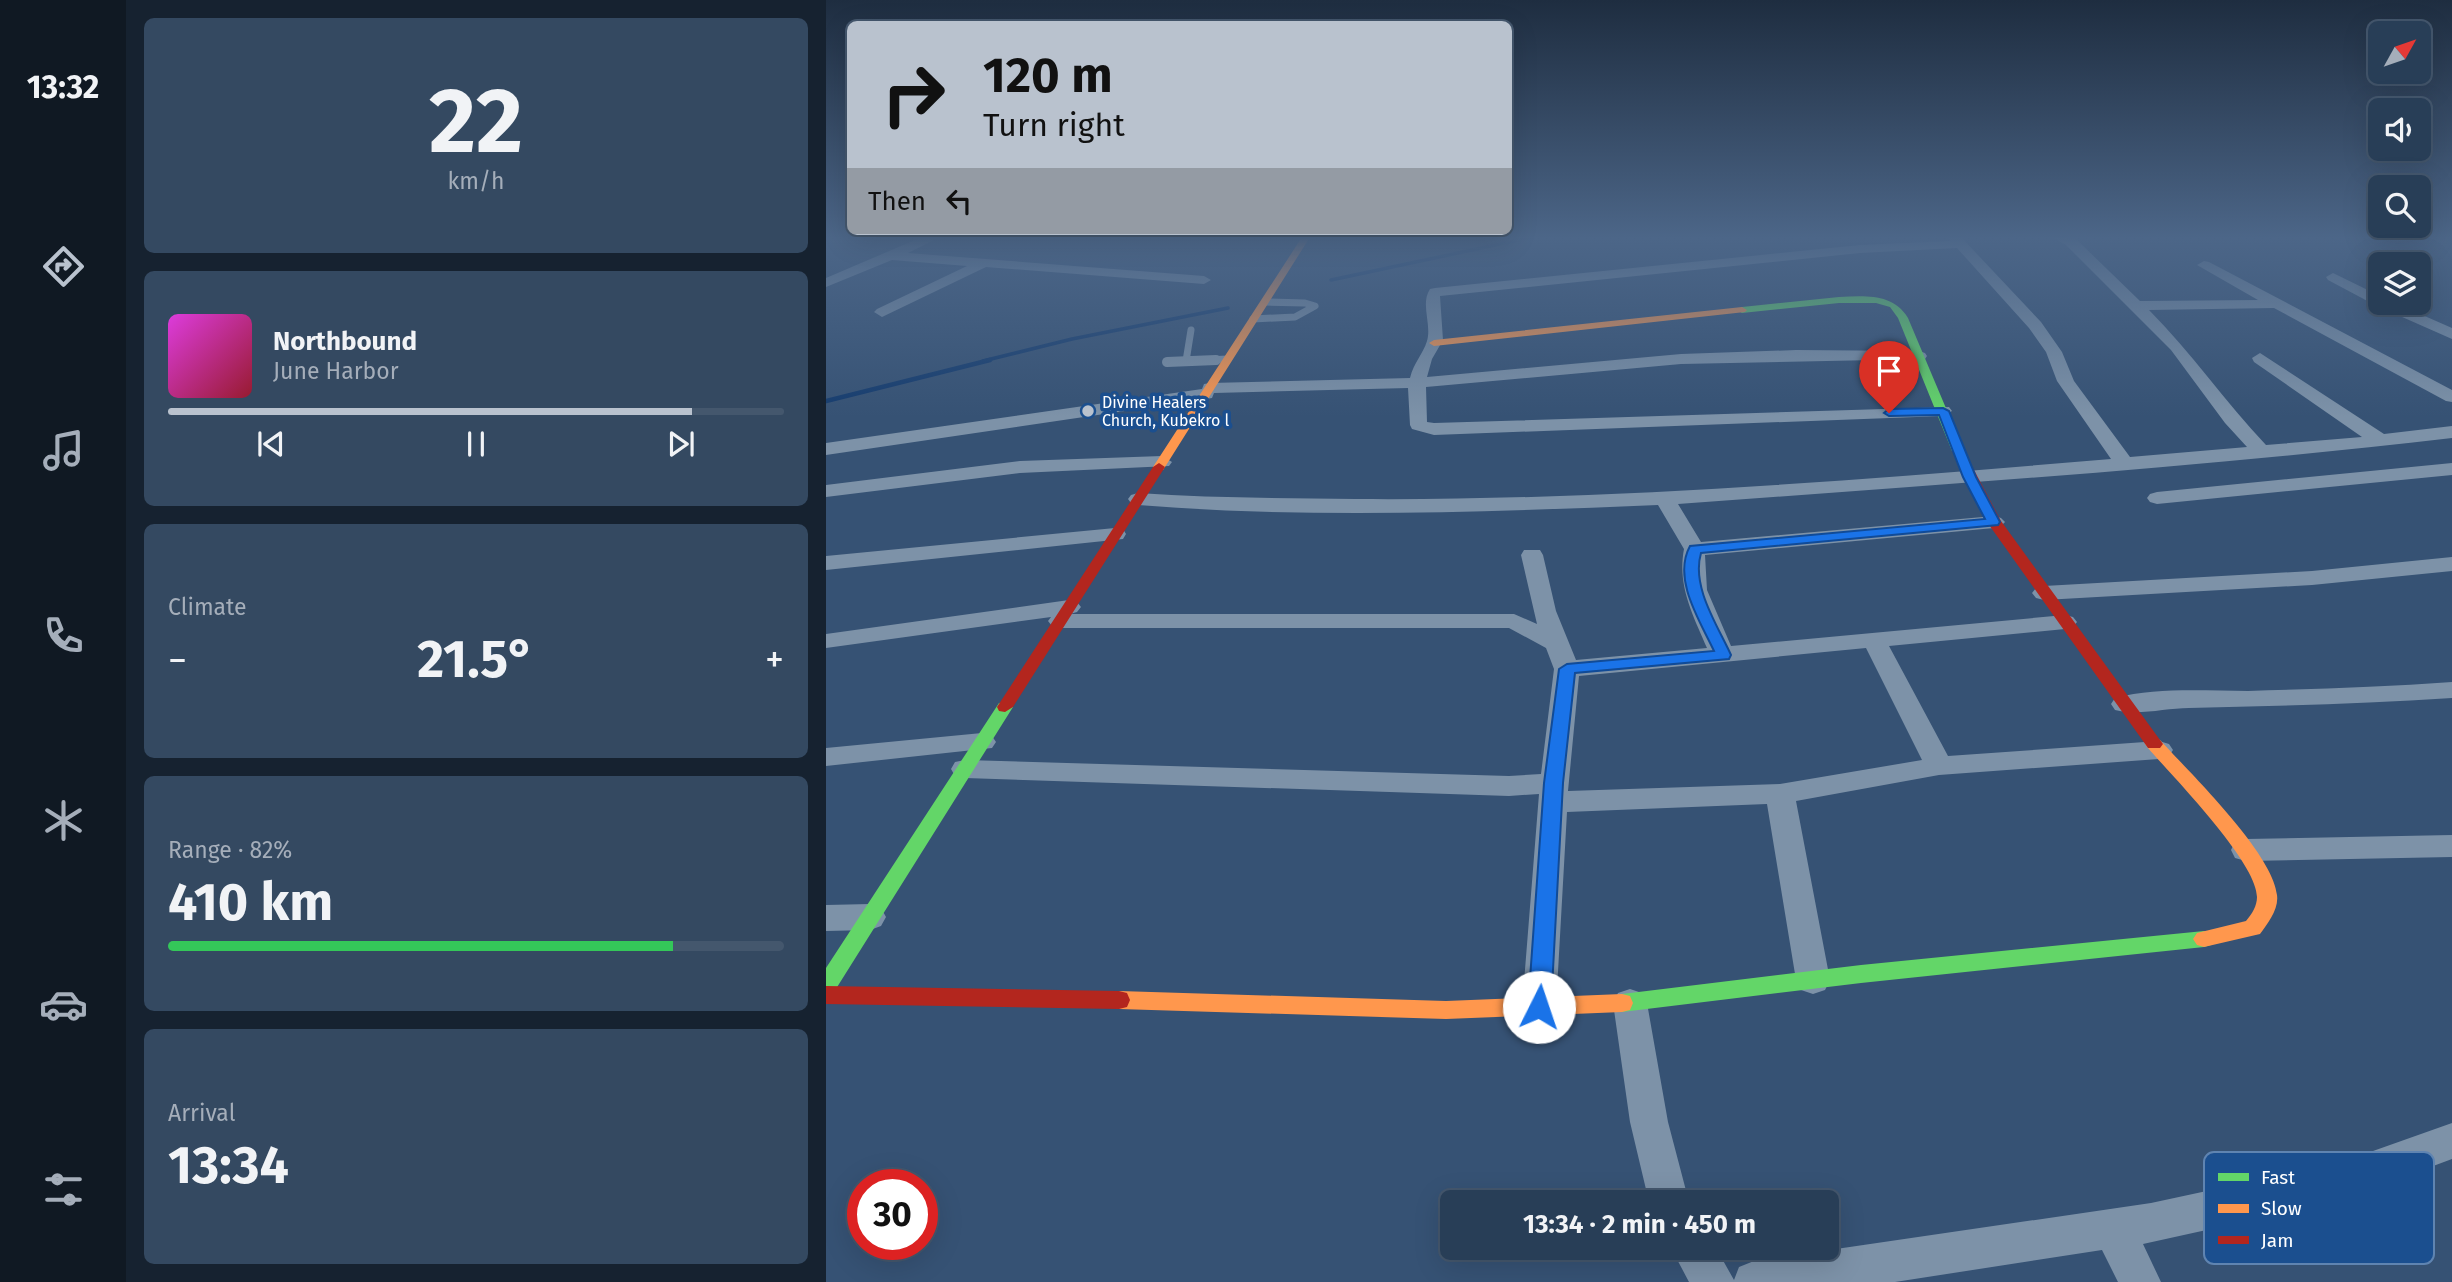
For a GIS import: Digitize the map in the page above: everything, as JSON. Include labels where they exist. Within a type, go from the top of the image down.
[{"type":"street","points":[[882,313],[915,297]]},
{"type":"street","points":[[826,986],[1268,297]]},
{"type":"street","points":[[1433,297],[1436,323],[1434,343],[1425,356],[1418,383],[1417,419],[1419,425],[1434,429],[1943,411]]},
{"type":"street","points":[[2009,297],[2035,325],[2054,352],[2066,381],[2124,463]]},
{"type":"street","points":[[2128,297],[2177,347],[2231,419],[2260,450]]},
{"type":"street","points":[[2263,297],[2452,397]]},
{"type":"street","points":[[826,995],[1206,1002],[1446,1010],[1630,1003],[1813,980],[2201,940],[2253,928],[2265,911],[2267,891],[2246,850],[2159,750],[1994,522],[1969,477],[1943,411],[1911,343],[1899,307],[1874,300],[1776,307],[1434,343]]},
{"type":"street","points":[[2138,306],[2276,304]]},
{"type":"street","points":[[2410,315],[2452,334]]},
{"type":"street","points":[[826,449],[1208,391],[1418,383],[1681,359],[1808,355],[1919,356]]},
{"type":"street","points":[[2260,358],[2381,441]]},
{"type":"street","points":[[1138,499],[1203,504],[1480,506],[1664,499],[1969,477],[2381,441],[2452,432]]},
{"type":"street","points":[[826,491],[1020,467],[1162,461]]},
{"type":"street","points":[[2157,498],[2452,469]]},
{"type":"street","points":[[1664,499],[1695,550],[1691,563],[1695,593],[1723,655]]},
{"type":"street","points":[[1695,550],[1994,522]]},
{"type":"street","points":[[826,563],[1115,534]]},
{"type":"street","points":[[1532,555],[1544,611],[1567,669],[1554,792],[1539,1007]]},
{"type":"street","points":[[2044,593],[2312,578],[2452,564]]},
{"type":"street","points":[[826,641],[1064,614],[1514,621],[1544,611]]},
{"type":"street","points":[[1514,621],[1555,643]]},
{"type":"street","points":[[1567,669],[2065,622]]},
{"type":"street","points":[[1875,642],[1938,766]]},
{"type":"street","points":[[2124,704],[2171,700],[2350,697],[2452,690]]},
{"type":"street","points":[[826,757],[982,742]]},
{"type":"street","points":[[965,769],[1509,786],[1554,792],[1780,794],[1938,766],[2159,750]]},
{"type":"street","points":[[1780,794],[1813,980]]},
{"type":"street","points":[[2246,850],[2452,845]]},
{"type":"street","points":[[826,918],[870,917]]},
{"type":"street","points":[[1630,1003],[1648,1122],[1666,1190]]},
{"type":"street","points":[[2422,1152],[2452,1141]]},
{"type":"street","points":[[1754,1282],[2113,1228],[2204,1209]]},
{"type":"street","points":[[2113,1228],[2140,1282]]},
{"type":"street","points":[[1699,1260],[1713,1282]]},
{"type":"lane","points":[[1254,319],[1297,317],[1309,313],[1315,306],[1305,303],[1265,302]]},
{"type":"lane","points":[[1186,361],[1191,330]]},
{"type":"lane","points":[[1167,362],[1228,359]]},
{"type":"waterway","points":[[983,361],[1072,339],[1228,308]]},
{"type":"waterway","points":[[826,401],[990,360]]},
{"type":"traffic: fast","points":[[1742,310],[1859,299],[1893,305],[1903,318],[1958,451]]},
{"type":"traffic: fast","points":[[826,986],[1005,707]]},
{"type":"traffic: fast","points":[[1622,1003],[1861,974],[2204,939]]},
{"type":"traffic: slow","points":[[1159,467],[1268,297]]},
{"type":"traffic: slow","points":[[1434,343],[1742,310]]},
{"type":"traffic: slow","points":[[2154,744],[2237,840],[2263,880],[2267,894],[2265,908],[2253,928],[2204,939]]},
{"type":"traffic: slow","points":[[1119,1000],[1446,1010],[1622,1003]]},
{"type":"traffic: jam","points":[[1958,451],[1994,522],[2154,744]]},
{"type":"traffic: jam","points":[[1005,707],[1159,467]]},
{"type":"traffic: jam","points":[[826,995],[1119,1000]]},
{"type":"place","name":"Divine Healers Church, Kubekro l","points":[[1088,411]]},
{"type":"route","points":[[1539,1007],[1554,783],[1567,669],[1723,655],[1695,593],[1691,563],[1695,550],[1994,522],[1969,477],[1943,411],[1889,413]]}]
